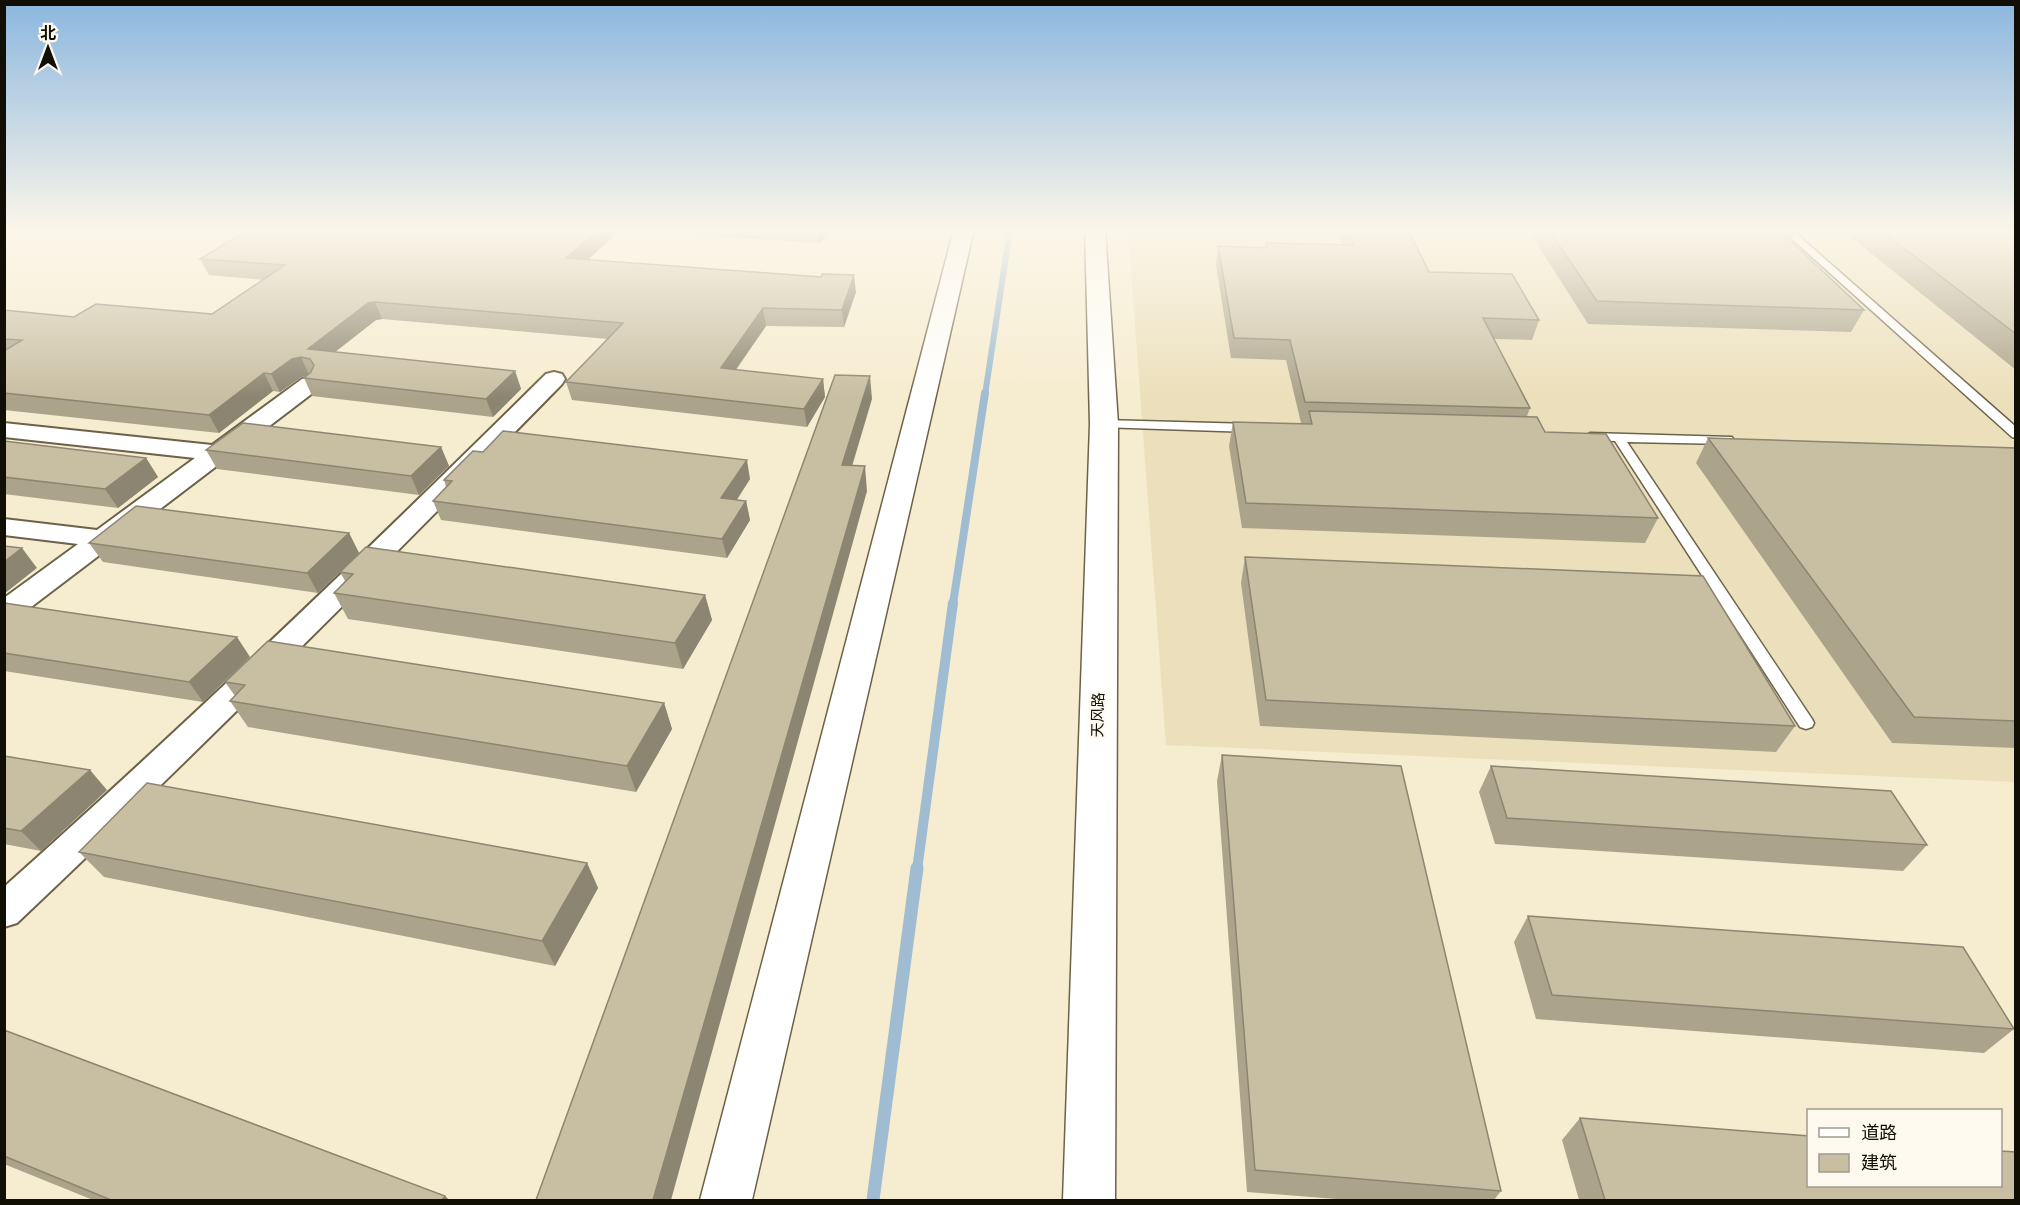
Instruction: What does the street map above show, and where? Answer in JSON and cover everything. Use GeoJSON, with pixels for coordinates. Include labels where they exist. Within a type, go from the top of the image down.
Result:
{"type":"FeatureCollection","features":[{"type":"Feature","properties":{"kind":"street"},"geometry":{"type":"LineString","coordinates":[[726,1200],[950,285]]}},
{"type":"Feature","properties":{"kind":"street","name":"天风路"},"geometry":{"type":"LineString","coordinates":[[1089,1200],[1104,424],[1098,285]]}},
{"type":"Feature","properties":{"kind":"street"},"geometry":{"type":"LineString","coordinates":[[4,911],[155,772],[411,523],[554,378]]}},
{"type":"Feature","properties":{"kind":"street"},"geometry":{"type":"LineString","coordinates":[[4,613],[310,384]]}},
{"type":"Feature","properties":{"kind":"street"},"geometry":{"type":"LineString","coordinates":[[4,430],[217,453]]}},
{"type":"Feature","properties":{"kind":"street"},"geometry":{"type":"LineString","coordinates":[[4,526],[102,539]]}},
{"type":"Feature","properties":{"kind":"lane"},"geometry":{"type":"LineString","coordinates":[[1849,285],[2016,434]]}},
{"type":"Feature","properties":{"kind":"lane"},"geometry":{"type":"LineString","coordinates":[[1104,424],[1260,428]]}},
{"type":"Feature","properties":{"kind":"lane"},"geometry":{"type":"LineString","coordinates":[[1583,436],[1747,441]]}},
{"type":"Feature","properties":{"kind":"lane"},"geometry":{"type":"LineString","coordinates":[[1618,438],[1806,723]]}},
{"type":"Feature","properties":{"kind":"shaded area"},"geometry":{"type":"Polygon","coordinates":[[[1132,285],[2015,285],[2015,782],[1166,745],[1132,285]]]}},
{"type":"Feature","properties":{"kind":"building"},"geometry":{"type":"Polygon","coordinates":[[[255,285],[850,285],[842,310],[763,308],[721,368],[823,379],[804,409],[566,382],[623,323],[375,302],[368,303],[308,349],[515,371],[486,399],[304,378],[311,372],[314,365],[310,359],[301,357],[292,359],[271,374],[264,373],[209,415],[4,393],[4,351],[22,340],[4,339],[4,310],[74,317],[96,304],[212,314],[255,285]]]}},
{"type":"Feature","properties":{"kind":"building"},"geometry":{"type":"Polygon","coordinates":[[[1225,285],[1519,285],[1539,320],[1483,318],[1530,408],[1305,402],[1290,340],[1234,338],[1225,285]]]}},
{"type":"Feature","properties":{"kind":"building"},"geometry":{"type":"Polygon","coordinates":[[[1586,285],[1838,285],[1864,310],[1597,301],[1586,285]]]}},
{"type":"Feature","properties":{"kind":"building"},"geometry":{"type":"Polygon","coordinates":[[[1952,285],[2016,285],[2016,334],[1952,285]]]}},
{"type":"Feature","properties":{"kind":"building"},"geometry":{"type":"Polygon","coordinates":[[[835,375],[870,376],[842,465],[865,466],[653,1200],[536,1200],[835,375]]]}},
{"type":"Feature","properties":{"kind":"building"},"geometry":{"type":"Polygon","coordinates":[[[1309,411],[1537,417],[1545,432],[1606,434],[1658,518],[1246,503],[1233,422],[1312,424],[1309,411]]]}},
{"type":"Feature","properties":{"kind":"building"},"geometry":{"type":"Polygon","coordinates":[[[243,423],[441,447],[411,476],[206,450],[243,423]]]}},
{"type":"Feature","properties":{"kind":"building"},"geometry":{"type":"Polygon","coordinates":[[[503,431],[747,460],[721,498],[746,501],[722,539],[433,501],[452,481],[444,480],[473,451],[483,452],[503,431]]]}},
{"type":"Feature","properties":{"kind":"building"},"geometry":{"type":"Polygon","coordinates":[[[1708,438],[2016,448],[2016,721],[1914,717],[1708,438]]]}},
{"type":"Feature","properties":{"kind":"building"},"geometry":{"type":"Polygon","coordinates":[[[4,441],[146,458],[105,489],[4,477],[4,441]]]}},
{"type":"Feature","properties":{"kind":"building"},"geometry":{"type":"Polygon","coordinates":[[[136,506],[349,533],[307,573],[89,543],[136,506]]]}},
{"type":"Feature","properties":{"kind":"building"},"geometry":{"type":"Polygon","coordinates":[[[4,546],[22,548],[4,562],[4,546]]]}},
{"type":"Feature","properties":{"kind":"building"},"geometry":{"type":"Polygon","coordinates":[[[366,547],[705,595],[675,643],[334,593],[353,574],[340,572],[366,547]]]}},
{"type":"Feature","properties":{"kind":"building"},"geometry":{"type":"Polygon","coordinates":[[[1245,557],[1703,576],[1795,726],[1266,700],[1245,557]]]}},
{"type":"Feature","properties":{"kind":"building"},"geometry":{"type":"Polygon","coordinates":[[[4,603],[237,637],[189,682],[4,653],[4,603]]]}},
{"type":"Feature","properties":{"kind":"building"},"geometry":{"type":"Polygon","coordinates":[[[268,641],[664,703],[627,766],[230,701],[245,685],[225,682],[268,641]]]}},
{"type":"Feature","properties":{"kind":"building"},"geometry":{"type":"Polygon","coordinates":[[[1222,755],[1401,766],[1501,1191],[1255,1170],[1222,755]]]}},
{"type":"Feature","properties":{"kind":"building"},"geometry":{"type":"Polygon","coordinates":[[[4,756],[90,770],[21,831],[4,828],[4,756]]]}},
{"type":"Feature","properties":{"kind":"building"},"geometry":{"type":"Polygon","coordinates":[[[1491,766],[1891,791],[1927,845],[1507,818],[1491,766]]]}},
{"type":"Feature","properties":{"kind":"building"},"geometry":{"type":"Polygon","coordinates":[[[147,783],[587,863],[542,941],[79,852],[147,783]]]}},
{"type":"Feature","properties":{"kind":"building"},"geometry":{"type":"Polygon","coordinates":[[[1528,916],[1963,947],[2014,1029],[1552,995],[1528,916]]]}},
{"type":"Feature","properties":{"kind":"building"},"geometry":{"type":"Polygon","coordinates":[[[4,1030],[445,1196],[442,1200],[111,1200],[4,1156],[4,1030]]]}},
{"type":"Feature","properties":{"kind":"building"},"geometry":{"type":"Polygon","coordinates":[[[1580,1118],[1807,1136],[1807,1187],[2002,1187],[2002,1151],[2016,1152],[2016,1200],[1605,1200],[1580,1118]]]}},
{"type":"Feature","properties":{"kind":"waterway"},"geometry":{"type":"LineString","coordinates":[[985,395],[1002,285]]}},
{"type":"Feature","properties":{"kind":"waterway"},"geometry":{"type":"LineString","coordinates":[[953,604],[985,393]]}},
{"type":"Feature","properties":{"kind":"waterway"},"geometry":{"type":"LineString","coordinates":[[917,870],[953,603]]}},
{"type":"Feature","properties":{"kind":"waterway"},"geometry":{"type":"LineString","coordinates":[[873,1200],[917,868]]}}]}
